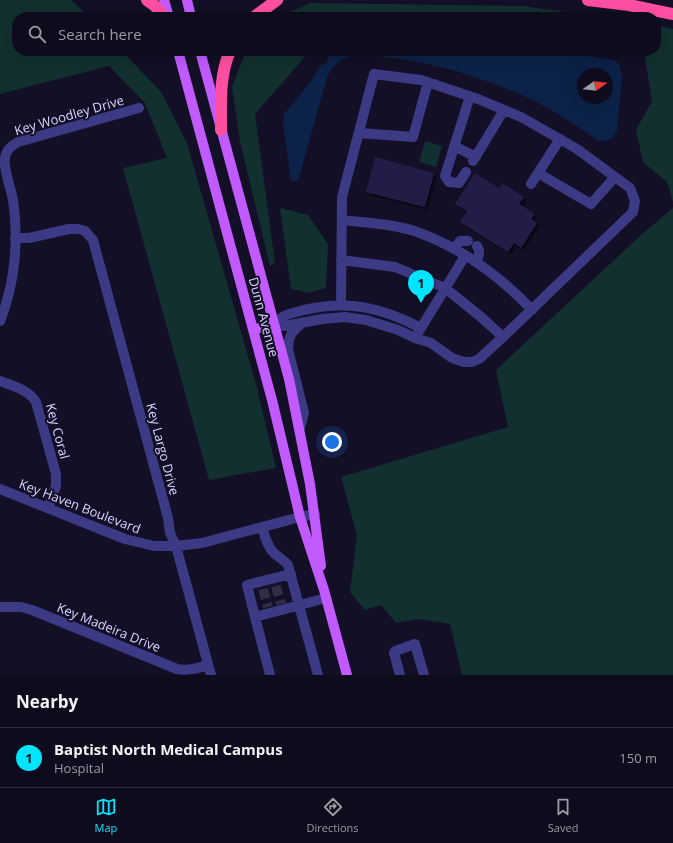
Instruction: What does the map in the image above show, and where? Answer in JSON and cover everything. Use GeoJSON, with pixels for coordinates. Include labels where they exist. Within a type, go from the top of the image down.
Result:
{"type":"FeatureCollection","features":[{"type":"Feature","properties":{"kind":"highway"},"geometry":{"type":"LineString","coordinates":[[148,0],[160,12]]}},
{"type":"Feature","properties":{"kind":"highway"},"geometry":{"type":"LineString","coordinates":[[261,12],[277,0]]}},
{"type":"Feature","properties":{"kind":"highway"},"geometry":{"type":"LineString","coordinates":[[588,0],[629,5],[673,14]]}},
{"type":"Feature","properties":{"kind":"highway"},"geometry":{"type":"LineString","coordinates":[[643,0],[673,8]]}},
{"type":"Feature","properties":{"kind":"highway"},"geometry":{"type":"LineString","coordinates":[[221,130],[221,87],[228,56]]}},
{"type":"Feature","properties":{"kind":"main road"},"geometry":{"type":"LineString","coordinates":[[164,0],[168,12]]}},
{"type":"Feature","properties":{"kind":"main road"},"geometry":{"type":"LineString","coordinates":[[187,0],[190,12]]}},
{"type":"Feature","properties":{"kind":"main road","name":"Dunn Avenue"},"geometry":{"type":"LineString","coordinates":[[179,56],[272,400],[300,517],[325,594],[347,675]]}},
{"type":"Feature","properties":{"kind":"main road","name":"Dunn Avenue"},"geometry":{"type":"LineString","coordinates":[[201,56],[289,379],[300,428],[315,514],[325,594]]}},
{"type":"Feature","properties":{"kind":"main road"},"geometry":{"type":"LineString","coordinates":[[253,330],[274,324]]}},
{"type":"Feature","properties":{"kind":"street"},"geometry":{"type":"LineString","coordinates":[[274,324],[284,326],[345,317],[366,320],[392,328],[430,343],[452,358],[464,362],[472,362],[479,359],[503,338],[633,212],[635,201],[630,188],[614,178],[577,149],[521,117],[470,96],[428,82],[374,74],[342,197],[341,305]]}},
{"type":"Feature","properties":{"kind":"street"},"geometry":{"type":"LineString","coordinates":[[359,133],[413,137],[428,82]]}},
{"type":"Feature","properties":{"kind":"street"},"geometry":{"type":"LineString","coordinates":[[466,172],[459,183],[449,182],[445,176],[470,96]]}},
{"type":"Feature","properties":{"kind":"street","name":"Key Woodley Drive"},"geometry":{"type":"LineString","coordinates":[[15,238],[13,201],[4,164],[5,157],[12,145],[18,142],[139,108]]}},
{"type":"Feature","properties":{"kind":"street"},"geometry":{"type":"LineString","coordinates":[[454,146],[474,159],[504,110]]}},
{"type":"Feature","properties":{"kind":"street"},"geometry":{"type":"LineString","coordinates":[[531,184],[560,139]]}},
{"type":"Feature","properties":{"kind":"street"},"geometry":{"type":"LineString","coordinates":[[538,173],[592,204],[614,178]]}},
{"type":"Feature","properties":{"kind":"street"},"geometry":{"type":"LineString","coordinates":[[342,220],[384,224],[418,233],[454,249],[476,262],[504,284],[532,310]]}},
{"type":"Feature","properties":{"kind":"street","name":"Key Largo Drive"},"geometry":{"type":"LineString","coordinates":[[15,238],[29,238],[69,229],[78,229],[85,231],[93,240],[168,518],[170,533],[176,546],[210,675]]}},
{"type":"Feature","properties":{"kind":"street"},"geometry":{"type":"LineString","coordinates":[[0,321],[7,302],[13,275],[15,238]]}},
{"type":"Feature","properties":{"kind":"street"},"geometry":{"type":"LineString","coordinates":[[454,249],[460,241],[473,243],[479,249],[480,254],[476,262]]}},
{"type":"Feature","properties":{"kind":"street"},"geometry":{"type":"LineString","coordinates":[[415,338],[465,256]]}},
{"type":"Feature","properties":{"kind":"street"},"geometry":{"type":"LineString","coordinates":[[342,260],[395,267],[445,288],[481,317],[503,338]]}},
{"type":"Feature","properties":{"kind":"street"},"geometry":{"type":"LineString","coordinates":[[274,324],[282,316],[313,308],[341,305],[382,311],[403,318],[421,328]]}},
{"type":"Feature","properties":{"kind":"street"},"geometry":{"type":"LineString","coordinates":[[300,428],[304,413],[288,349],[288,342],[293,330],[304,322]]}},
{"type":"Feature","properties":{"kind":"street","name":"Key Coral"},"geometry":{"type":"LineString","coordinates":[[0,381],[27,392],[33,396],[36,402],[56,474],[56,486],[48,508]]}},
{"type":"Feature","properties":{"kind":"street","name":"Key Haven Boulevard"},"geometry":{"type":"LineString","coordinates":[[0,489],[137,543],[154,546],[176,546],[202,543],[315,514]]}},
{"type":"Feature","properties":{"kind":"street"},"geometry":{"type":"LineString","coordinates":[[262,527],[267,543],[274,553],[288,565],[316,674]]}},
{"type":"Feature","properties":{"kind":"street"},"geometry":{"type":"LineString","coordinates":[[270,675],[247,586],[275,582],[291,574]]}},
{"type":"Feature","properties":{"kind":"street"},"geometry":{"type":"LineString","coordinates":[[255,616],[281,607],[299,605],[325,594]]}},
{"type":"Feature","properties":{"kind":"street","name":"Key Madeira Drive"},"geometry":{"type":"LineString","coordinates":[[0,607],[8,606],[32,610],[177,669],[184,670],[208,664]]}},
{"type":"Feature","properties":{"kind":"street"},"geometry":{"type":"LineString","coordinates":[[400,675],[394,653],[395,651],[415,644],[424,675]]}},
{"type":"Feature","properties":{"kind":"green space"},"geometry":{"type":"Polygon","coordinates":[[[0,0],[71,0],[84,12],[12,12],[12,56],[127,56],[161,92],[187,143],[256,384],[276,468],[209,480],[123,168],[167,158],[145,103],[109,66],[0,94],[0,0]]]}},
{"type":"Feature","properties":{"kind":"green space"},"geometry":{"type":"Polygon","coordinates":[[[311,3],[523,6],[566,12],[290,12],[311,3]]]}},
{"type":"Feature","properties":{"kind":"green space"},"geometry":{"type":"Polygon","coordinates":[[[661,26],[673,29],[673,202],[667,182],[643,162],[636,130],[652,101],[645,56],[661,56],[661,26]]]}},
{"type":"Feature","properties":{"kind":"green space"},"geometry":{"type":"Polygon","coordinates":[[[244,56],[306,56],[255,114],[275,263],[270,266],[240,142],[232,87],[244,56]]]}},
{"type":"Feature","properties":{"kind":"green space"},"geometry":{"type":"Polygon","coordinates":[[[425,141],[442,146],[436,167],[419,162],[425,141]]]}},
{"type":"Feature","properties":{"kind":"green space"},"geometry":{"type":"Polygon","coordinates":[[[280,208],[308,215],[328,244],[326,288],[308,293],[291,289],[280,208]]]}},
{"type":"Feature","properties":{"kind":"green space"},"geometry":{"type":"Polygon","coordinates":[[[673,208],[673,675],[462,675],[450,624],[419,619],[396,623],[381,605],[365,610],[350,592],[357,535],[341,477],[508,427],[496,370],[641,235],[673,208]]]}},
{"type":"Feature","properties":{"kind":"water"},"geometry":{"type":"Polygon","coordinates":[[[330,56],[352,56],[337,63],[327,77],[297,181],[291,181],[283,123],[284,114],[312,80],[319,67],[326,62],[330,56]]]}},
{"type":"Feature","properties":{"kind":"water"},"geometry":{"type":"Polygon","coordinates":[[[373,56],[587,56],[614,60],[619,64],[622,77],[617,131],[610,139],[599,141],[548,108],[529,98],[463,73],[417,62],[373,56]]]}},
{"type":"Feature","properties":{"kind":"building"},"geometry":{"type":"Polygon","coordinates":[[[375,157],[434,173],[425,207],[366,192],[375,157]]]}},
{"type":"Feature","properties":{"kind":"building"},"geometry":{"type":"Polygon","coordinates":[[[475,173],[499,188],[502,183],[524,197],[519,204],[535,214],[531,219],[537,223],[521,248],[514,243],[508,252],[460,222],[467,211],[455,204],[475,173]]]}},
{"type":"Feature","properties":{"kind":"tunnel"},"geometry":{"type":"LineString","coordinates":[[276,586],[281,604]]}},
{"type":"Feature","properties":{"kind":"tunnel"},"geometry":{"type":"LineString","coordinates":[[263,589],[268,607]]}},
{"type":"Feature","properties":{"kind":"place","name":"Baptist North Medical Campus"},"geometry":{"type":"Point","coordinates":[421,303]}}]}
